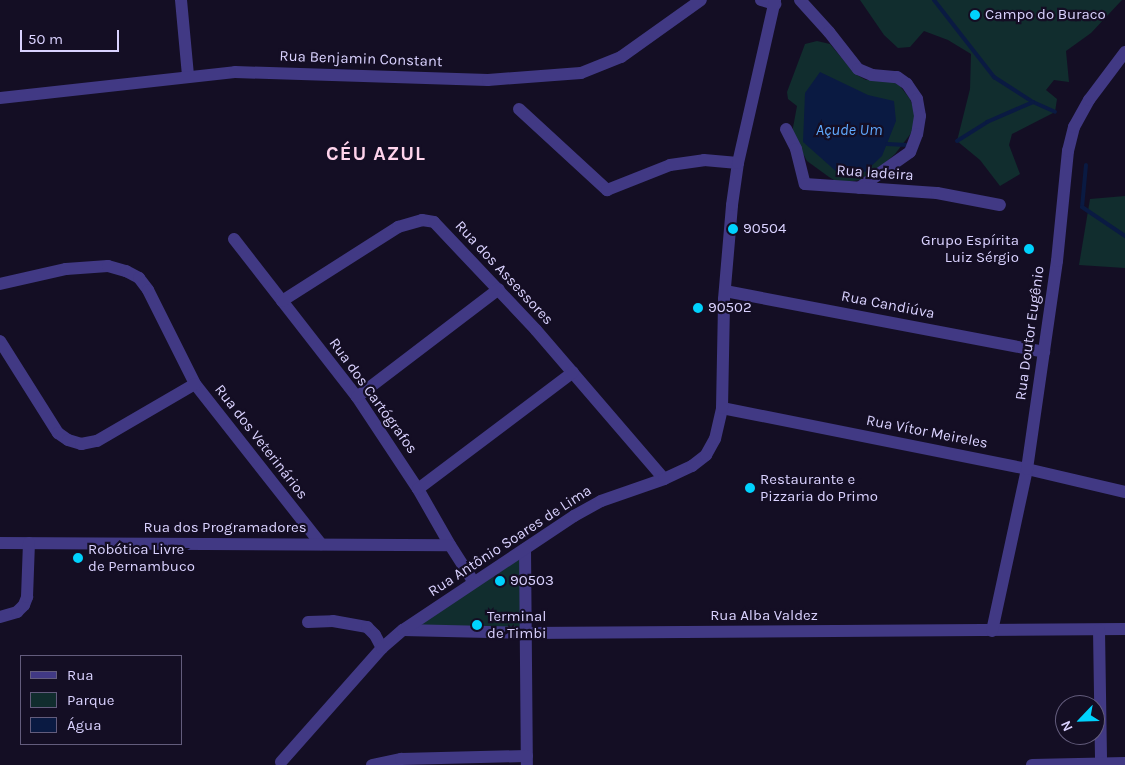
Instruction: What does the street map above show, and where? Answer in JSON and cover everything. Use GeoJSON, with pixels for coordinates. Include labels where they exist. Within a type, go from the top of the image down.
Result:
{"type":"FeatureCollection","features":[{"type":"Feature","properties":{"kind":"street"},"geometry":{"type":"LineString","coordinates":[[181,0],[188,76]]}},
{"type":"Feature","properties":{"kind":"street","name":"Rua Benjamin Constant"},"geometry":{"type":"LineString","coordinates":[[0,98],[235,72],[488,80],[581,73],[621,57],[701,0]]}},
{"type":"Feature","properties":{"kind":"street"},"geometry":{"type":"LineString","coordinates":[[761,0],[775,2]]}},
{"type":"Feature","properties":{"kind":"street"},"geometry":{"type":"LineString","coordinates":[[800,0],[814,14],[858,69],[865,73],[897,77],[907,84],[917,99],[920,116],[917,134],[910,152],[859,188]]}},
{"type":"Feature","properties":{"kind":"street","name":"Rua Antônio Soares de Lima"},"geometry":{"type":"LineString","coordinates":[[281,764],[382,648],[402,630],[473,581],[601,501],[664,479],[692,466],[706,455],[715,439],[722,408],[725,291],[732,205],[738,163],[775,2]]}},
{"type":"Feature","properties":{"kind":"street","name":"Rua Doutor Eugênio"},"geometry":{"type":"LineString","coordinates":[[992,631],[1027,468],[1057,261],[1068,151],[1074,127],[1089,100],[1125,52]]}},
{"type":"Feature","properties":{"kind":"street"},"geometry":{"type":"LineString","coordinates":[[519,110],[606,190],[670,165],[704,160],[738,163]]}},
{"type":"Feature","properties":{"kind":"street","name":"Rua ladeira"},"geometry":{"type":"LineString","coordinates":[[786,129],[796,149],[805,184],[937,193],[1000,205]]}},
{"type":"Feature","properties":{"kind":"street","name":"Rua dos Assessores"},"geometry":{"type":"LineString","coordinates":[[282,301],[398,227],[422,220],[434,222],[499,289],[664,479]]}},
{"type":"Feature","properties":{"kind":"street","name":"Rua dos Cartógrafos"},"geometry":{"type":"LineString","coordinates":[[234,239],[357,397],[418,488],[473,581]]}},
{"type":"Feature","properties":{"kind":"street","name":"Rua dos Veterinários"},"geometry":{"type":"LineString","coordinates":[[0,284],[66,269],[108,266],[126,271],[138,278],[148,290],[195,384],[321,544]]}},
{"type":"Feature","properties":{"kind":"street"},"geometry":{"type":"LineString","coordinates":[[357,397],[499,289]]}},
{"type":"Feature","properties":{"kind":"street","name":"Rua Candiúva"},"geometry":{"type":"LineString","coordinates":[[725,291],[1044,352]]}},
{"type":"Feature","properties":{"kind":"street","name":"Rua dos Veterinários"},"geometry":{"type":"LineString","coordinates":[[0,341],[58,433],[68,440],[81,444],[97,441],[195,384]]}},
{"type":"Feature","properties":{"kind":"street"},"geometry":{"type":"LineString","coordinates":[[418,488],[573,372]]}},
{"type":"Feature","properties":{"kind":"street","name":"Rua Vítor Meireles"},"geometry":{"type":"LineString","coordinates":[[722,408],[1027,468],[1125,492]]}},
{"type":"Feature","properties":{"kind":"street","name":"Rua dos Programadores"},"geometry":{"type":"LineString","coordinates":[[0,543],[450,545]]}},
{"type":"Feature","properties":{"kind":"street"},"geometry":{"type":"LineString","coordinates":[[0,617],[17,612],[24,605],[27,597],[29,543]]}},
{"type":"Feature","properties":{"kind":"street"},"geometry":{"type":"LineString","coordinates":[[372,765],[401,759],[527,760],[525,549]]}},
{"type":"Feature","properties":{"kind":"street"},"geometry":{"type":"LineString","coordinates":[[308,622],[333,621],[367,628],[375,635],[382,648]]}},
{"type":"Feature","properties":{"kind":"street","name":"Rua Alba Valdez"},"geometry":{"type":"LineString","coordinates":[[402,630],[526,632],[1125,629]]}},
{"type":"Feature","properties":{"kind":"street"},"geometry":{"type":"LineString","coordinates":[[1098,630],[1101,763]]}},
{"type":"Feature","properties":{"kind":"street"},"geometry":{"type":"LineString","coordinates":[[1032,765],[1125,763]]}},
{"type":"Feature","properties":{"kind":"green space"},"geometry":{"type":"Polygon","coordinates":[[[860,0],[1122,0],[1091,33],[1066,51],[1069,82],[1054,80],[1046,90],[1057,99],[1055,112],[1012,134],[1009,145],[1020,174],[1000,186],[980,160],[957,141],[970,89],[971,54],[948,40],[924,31],[910,47],[898,48],[884,35],[860,0]]]}},
{"type":"Feature","properties":{"kind":"green space"},"geometry":{"type":"Polygon","coordinates":[[[817,41],[830,44],[855,74],[866,80],[890,80],[900,86],[910,99],[916,115],[912,132],[895,154],[876,171],[860,180],[839,183],[829,177],[807,161],[792,133],[797,106],[788,99],[787,92],[805,44],[817,41]]]}},
{"type":"Feature","properties":{"kind":"green space"},"geometry":{"type":"Polygon","coordinates":[[[1125,196],[1125,268],[1079,265],[1090,199],[1125,196]]]}},
{"type":"Feature","properties":{"kind":"green space"},"geometry":{"type":"Polygon","coordinates":[[[525,549],[526,633],[403,630],[525,549]]]}},
{"type":"Feature","properties":{"kind":"water","name":"Açude Um"},"geometry":{"type":"Polygon","coordinates":[[[820,72],[868,95],[894,101],[896,121],[882,156],[865,172],[838,173],[803,142],[805,93],[820,72]]]}},
{"type":"Feature","properties":{"kind":"waterway"},"geometry":{"type":"LineString","coordinates":[[934,0],[994,77],[1033,102],[1055,112]]}},
{"type":"Feature","properties":{"kind":"waterway"},"geometry":{"type":"LineString","coordinates":[[957,141],[987,122],[1033,102]]}},
{"type":"Feature","properties":{"kind":"waterway"},"geometry":{"type":"LineString","coordinates":[[887,144],[907,145]]}},
{"type":"Feature","properties":{"kind":"waterway"},"geometry":{"type":"LineString","coordinates":[[1086,165],[1082,207],[1125,236]]}},
{"type":"Feature","properties":{"kind":"place","name":"Campo do Buraco"},"geometry":{"type":"Point","coordinates":[975,15]}},
{"type":"Feature","properties":{"kind":"place","name":"90504"},"geometry":{"type":"Point","coordinates":[733,229]}},
{"type":"Feature","properties":{"kind":"place","name":"Grupo Espírita Luiz Sérgio"},"geometry":{"type":"Point","coordinates":[1029,249]}},
{"type":"Feature","properties":{"kind":"place","name":"90502"},"geometry":{"type":"Point","coordinates":[698,308]}},
{"type":"Feature","properties":{"kind":"place","name":"Restaurante e Pizzaria do Primo"},"geometry":{"type":"Point","coordinates":[750,488]}},
{"type":"Feature","properties":{"kind":"place","name":"Robótica Livre de Pernambuco"},"geometry":{"type":"Point","coordinates":[78,558]}},
{"type":"Feature","properties":{"kind":"place","name":"90503"},"geometry":{"type":"Point","coordinates":[500,581]}},
{"type":"Feature","properties":{"kind":"place","name":"Terminal de Timbi"},"geometry":{"type":"Point","coordinates":[477,625]}},
{"type":"Feature","properties":{"kind":"district","name":"CÉU AZUL"},"geometry":{"type":"Point","coordinates":[376,153]}}]}
